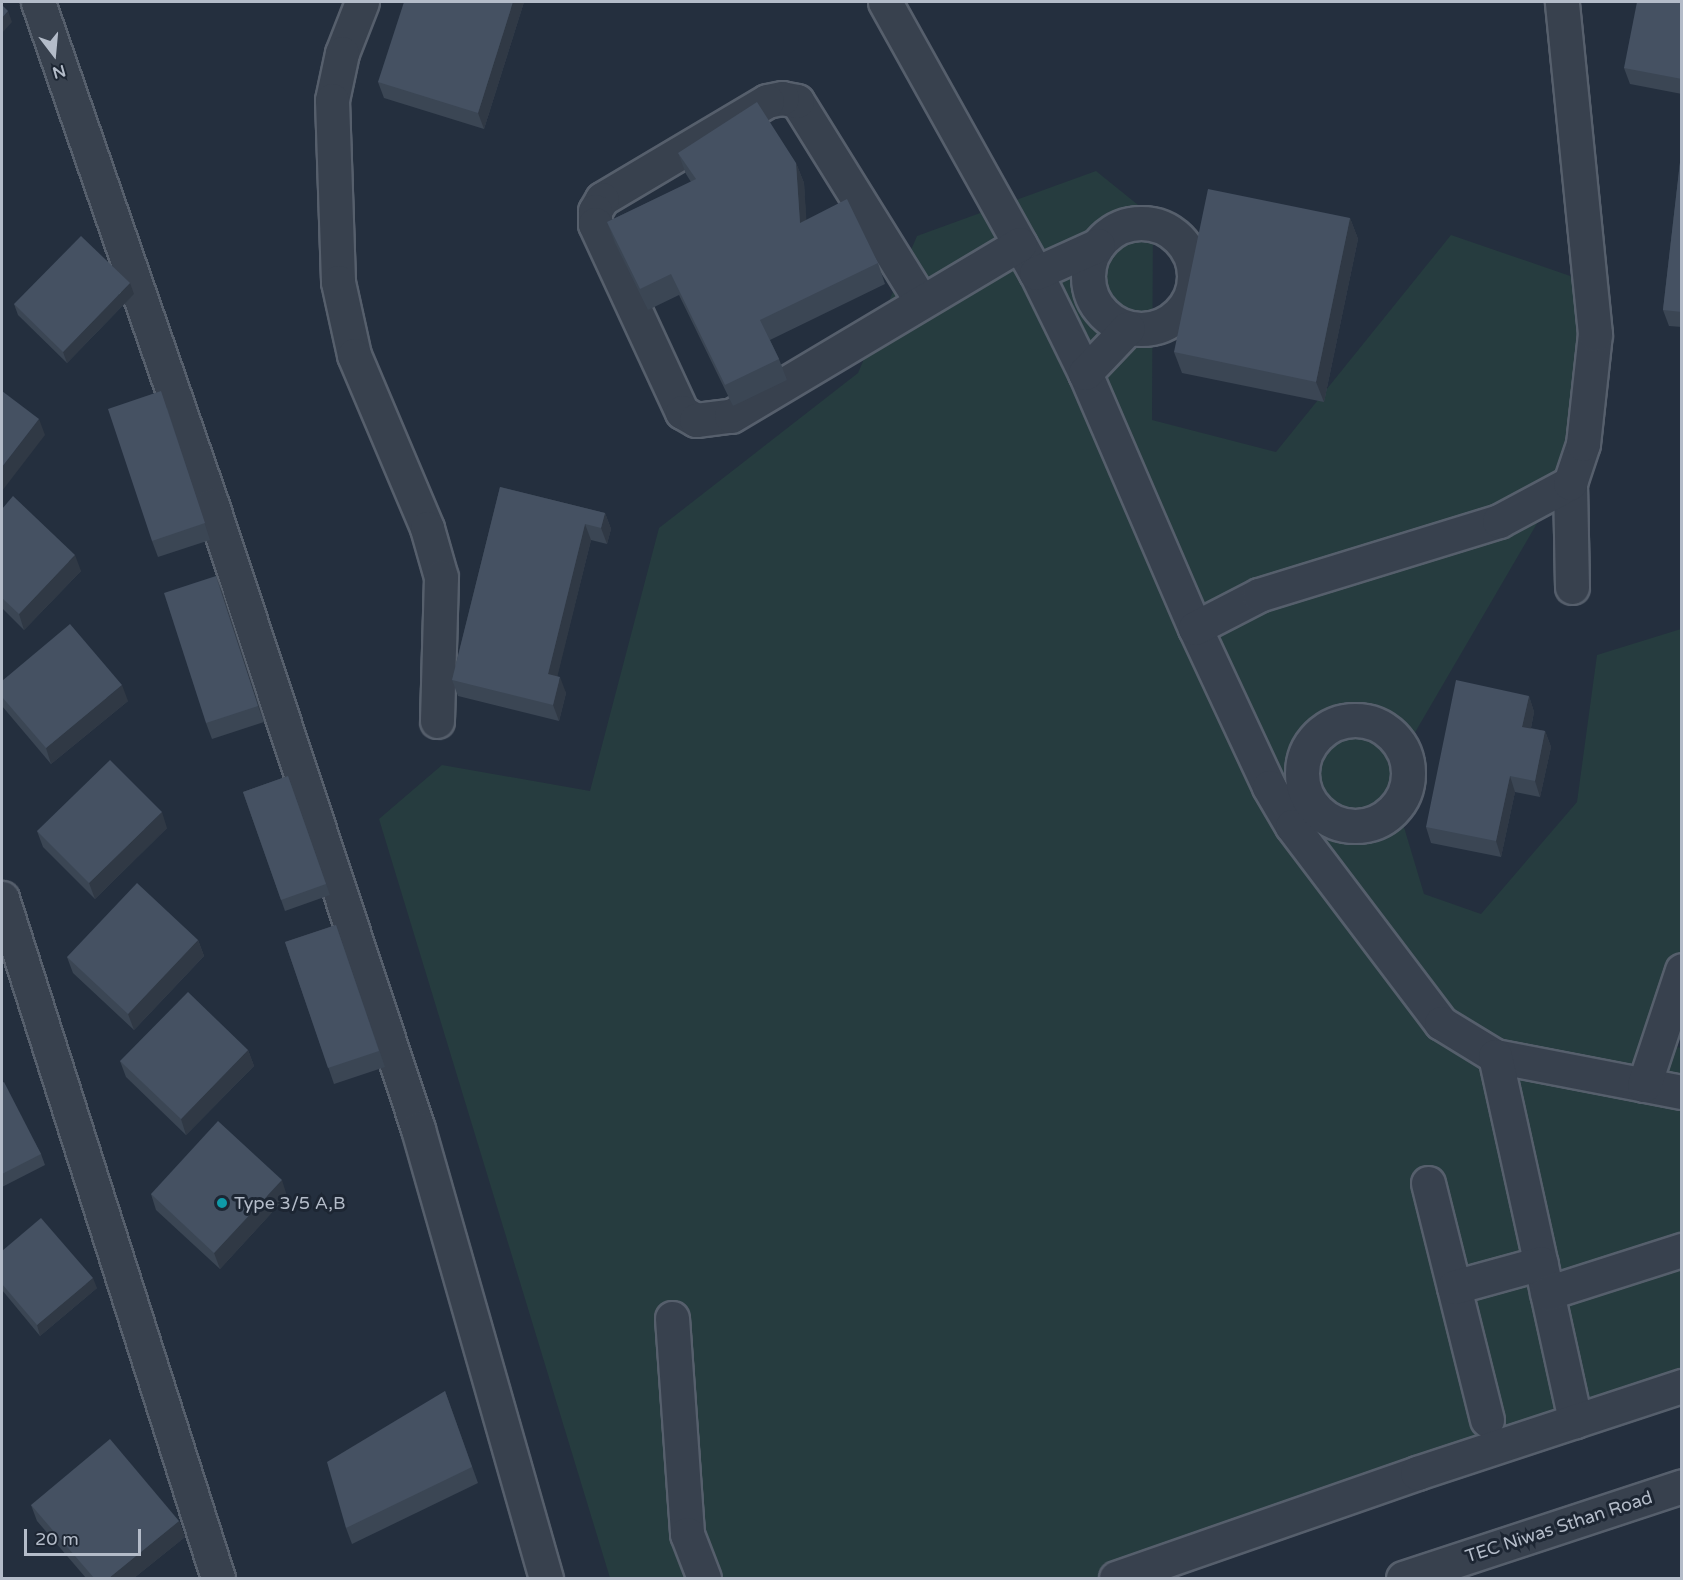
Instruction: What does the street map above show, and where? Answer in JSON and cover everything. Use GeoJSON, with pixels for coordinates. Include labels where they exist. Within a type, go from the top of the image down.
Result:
{"type":"FeatureCollection","features":[{"type":"Feature","properties":{"kind":"street"},"geometry":{"type":"LineString","coordinates":[[38,2],[208,494],[418,1129],[546,1578]]}},
{"type":"Feature","properties":{"kind":"street"},"geometry":{"type":"LineString","coordinates":[[362,2],[342,53],[332,100],[338,282],[354,355],[427,528],[441,577],[437,721]]}},
{"type":"Feature","properties":{"kind":"street"},"geometry":{"type":"LineString","coordinates":[[885,2],[1036,273],[1085,373],[1195,628],[1269,787],[1303,816],[1441,1023],[1495,1056],[1682,1092]]}},
{"type":"Feature","properties":{"kind":"street"},"geometry":{"type":"LineString","coordinates":[[1562,2],[1595,334],[1583,444],[1570,483],[1572,587]]}},
{"type":"Feature","properties":{"kind":"street"},"geometry":{"type":"LineString","coordinates":[[921,302],[797,101],[782,98],[767,101],[602,199],[595,211],[595,224],[682,412],[696,420],[730,416],[1020,244]]}},
{"type":"Feature","properties":{"kind":"street"},"geometry":{"type":"LineString","coordinates":[[1147,223],[1165,228],[1180,239],[1190,254],[1195,272],[1187,305],[1161,326],[1128,328],[1113,322],[1092,297],[1090,262],[1098,245],[1111,232],[1128,225],[1147,223]]}},
{"type":"Feature","properties":{"kind":"street"},"geometry":{"type":"LineString","coordinates":[[1036,273],[1098,245]]}},
{"type":"Feature","properties":{"kind":"street"},"geometry":{"type":"LineString","coordinates":[[1085,373],[1128,328]]}},
{"type":"Feature","properties":{"kind":"street"},"geometry":{"type":"LineString","coordinates":[[1195,628],[1259,595],[1499,521],[1570,483]]}},
{"type":"Feature","properties":{"kind":"street"},"geometry":{"type":"LineString","coordinates":[[2,898],[218,1578]]}},
{"type":"Feature","properties":{"kind":"street"},"geometry":{"type":"LineString","coordinates":[[1644,1085],[1682,970]]}},
{"type":"Feature","properties":{"kind":"street"},"geometry":{"type":"LineString","coordinates":[[1495,1056],[1575,1421]]}},
{"type":"Feature","properties":{"kind":"street"},"geometry":{"type":"LineString","coordinates":[[1428,1183],[1486,1420]]}},
{"type":"Feature","properties":{"kind":"street"},"geometry":{"type":"LineString","coordinates":[[1454,1287],[1544,1278],[1682,1250]]}},
{"type":"Feature","properties":{"kind":"street"},"geometry":{"type":"LineString","coordinates":[[672,1318],[687,1534],[704,1578]]}},
{"type":"Feature","properties":{"kind":"street"},"geometry":{"type":"LineString","coordinates":[[1116,1578],[1682,1386]]}},
{"type":"Feature","properties":{"kind":"street","name":"TEC Niwas Sthan Road"},"geometry":{"type":"LineString","coordinates":[[1403,1578],[1682,1486]]}},
{"type":"Feature","properties":{"kind":"green space"},"geometry":{"type":"Polygon","coordinates":[[[1096,171],[1153,217],[1152,420],[1276,452],[1451,235],[1576,278],[1595,424],[1389,777],[1424,894],[1481,914],[1577,802],[1597,655],[1681,629],[1681,997],[1651,1041],[1681,1048],[1681,1379],[1097,1578],[610,1578],[379,819],[442,765],[590,791],[659,528],[858,373],[917,236],[1096,171]]]}},
{"type":"Feature","properties":{"kind":"building"},"geometry":{"type":"Polygon","coordinates":[[[404,2],[513,2],[478,113],[378,82],[404,2]]]}},
{"type":"Feature","properties":{"kind":"building"},"geometry":{"type":"Polygon","coordinates":[[[1637,2],[1682,2],[1682,79],[1624,68],[1637,2]]]}},
{"type":"Feature","properties":{"kind":"building"},"geometry":{"type":"Polygon","coordinates":[[[2,5],[8,11],[2,18],[2,5]]]}},
{"type":"Feature","properties":{"kind":"building"},"geometry":{"type":"Polygon","coordinates":[[[757,102],[796,163],[800,223],[847,199],[878,263],[760,320],[779,359],[725,385],[671,274],[640,289],[607,222],[696,179],[678,153],[757,102]]]}},
{"type":"Feature","properties":{"kind":"building"},"geometry":{"type":"Polygon","coordinates":[[[1682,145],[1682,312],[1663,310],[1682,145]]]}},
{"type":"Feature","properties":{"kind":"building"},"geometry":{"type":"Polygon","coordinates":[[[1208,189],[1350,218],[1316,382],[1174,352],[1208,189]]]}},
{"type":"Feature","properties":{"kind":"building"},"geometry":{"type":"Polygon","coordinates":[[[81,236],[130,283],[63,352],[14,304],[81,236]]]}},
{"type":"Feature","properties":{"kind":"building"},"geometry":{"type":"Polygon","coordinates":[[[2,391],[39,419],[2,467],[2,391]]]}},
{"type":"Feature","properties":{"kind":"building"},"geometry":{"type":"Polygon","coordinates":[[[161,391],[205,523],[152,541],[108,409],[161,391]]]}},
{"type":"Feature","properties":{"kind":"building"},"geometry":{"type":"Polygon","coordinates":[[[500,487],[605,513],[601,528],[585,524],[548,674],[560,677],[553,705],[452,680],[500,487]]]}},
{"type":"Feature","properties":{"kind":"building"},"geometry":{"type":"Polygon","coordinates":[[[13,496],[75,555],[19,614],[2,598],[2,509],[13,496]]]}},
{"type":"Feature","properties":{"kind":"building"},"geometry":{"type":"Polygon","coordinates":[[[216,576],[258,706],[206,723],[164,593],[216,576]]]}},
{"type":"Feature","properties":{"kind":"building"},"geometry":{"type":"Polygon","coordinates":[[[70,624],[122,685],[46,748],[2,697],[2,681],[70,624]]]}},
{"type":"Feature","properties":{"kind":"building"},"geometry":{"type":"Polygon","coordinates":[[[1456,680],[1529,696],[1522,727],[1545,731],[1535,781],[1510,776],[1496,841],[1426,827],[1456,680]]]}},
{"type":"Feature","properties":{"kind":"building"},"geometry":{"type":"Polygon","coordinates":[[[110,760],[162,812],[89,883],[37,831],[110,760]]]}},
{"type":"Feature","properties":{"kind":"building"},"geometry":{"type":"Polygon","coordinates":[[[288,776],[326,884],[281,900],[243,792],[288,776]]]}},
{"type":"Feature","properties":{"kind":"building"},"geometry":{"type":"Polygon","coordinates":[[[137,883],[198,940],[128,1014],[67,957],[137,883]]]}},
{"type":"Feature","properties":{"kind":"building"},"geometry":{"type":"Polygon","coordinates":[[[336,925],[379,1051],[328,1068],[285,942],[336,925]]]}},
{"type":"Feature","properties":{"kind":"building"},"geometry":{"type":"Polygon","coordinates":[[[188,992],[248,1050],[181,1119],[120,1061],[188,992]]]}},
{"type":"Feature","properties":{"kind":"building"},"geometry":{"type":"Polygon","coordinates":[[[4,1082],[41,1154],[2,1174],[2,1083],[4,1082]]]}},
{"type":"Feature","properties":{"kind":"building","name":"Type 3/5 A,B"},"geometry":{"type":"Polygon","coordinates":[[[218,1121],[282,1180],[214,1253],[151,1194],[218,1121]]]}},
{"type":"Feature","properties":{"kind":"building"},"geometry":{"type":"Polygon","coordinates":[[[41,1218],[93,1278],[37,1325],[2,1284],[2,1251],[41,1218]]]}},
{"type":"Feature","properties":{"kind":"building"},"geometry":{"type":"Polygon","coordinates":[[[445,1391],[472,1467],[346,1528],[327,1462],[445,1391]]]}},
{"type":"Feature","properties":{"kind":"building"},"geometry":{"type":"Polygon","coordinates":[[[110,1439],[179,1521],[109,1578],[94,1578],[31,1505],[110,1439]]]}},
{"type":"Feature","properties":{"kind":"place","name":"Type 3/5 A,B"},"geometry":{"type":"Point","coordinates":[222,1203]}}]}
